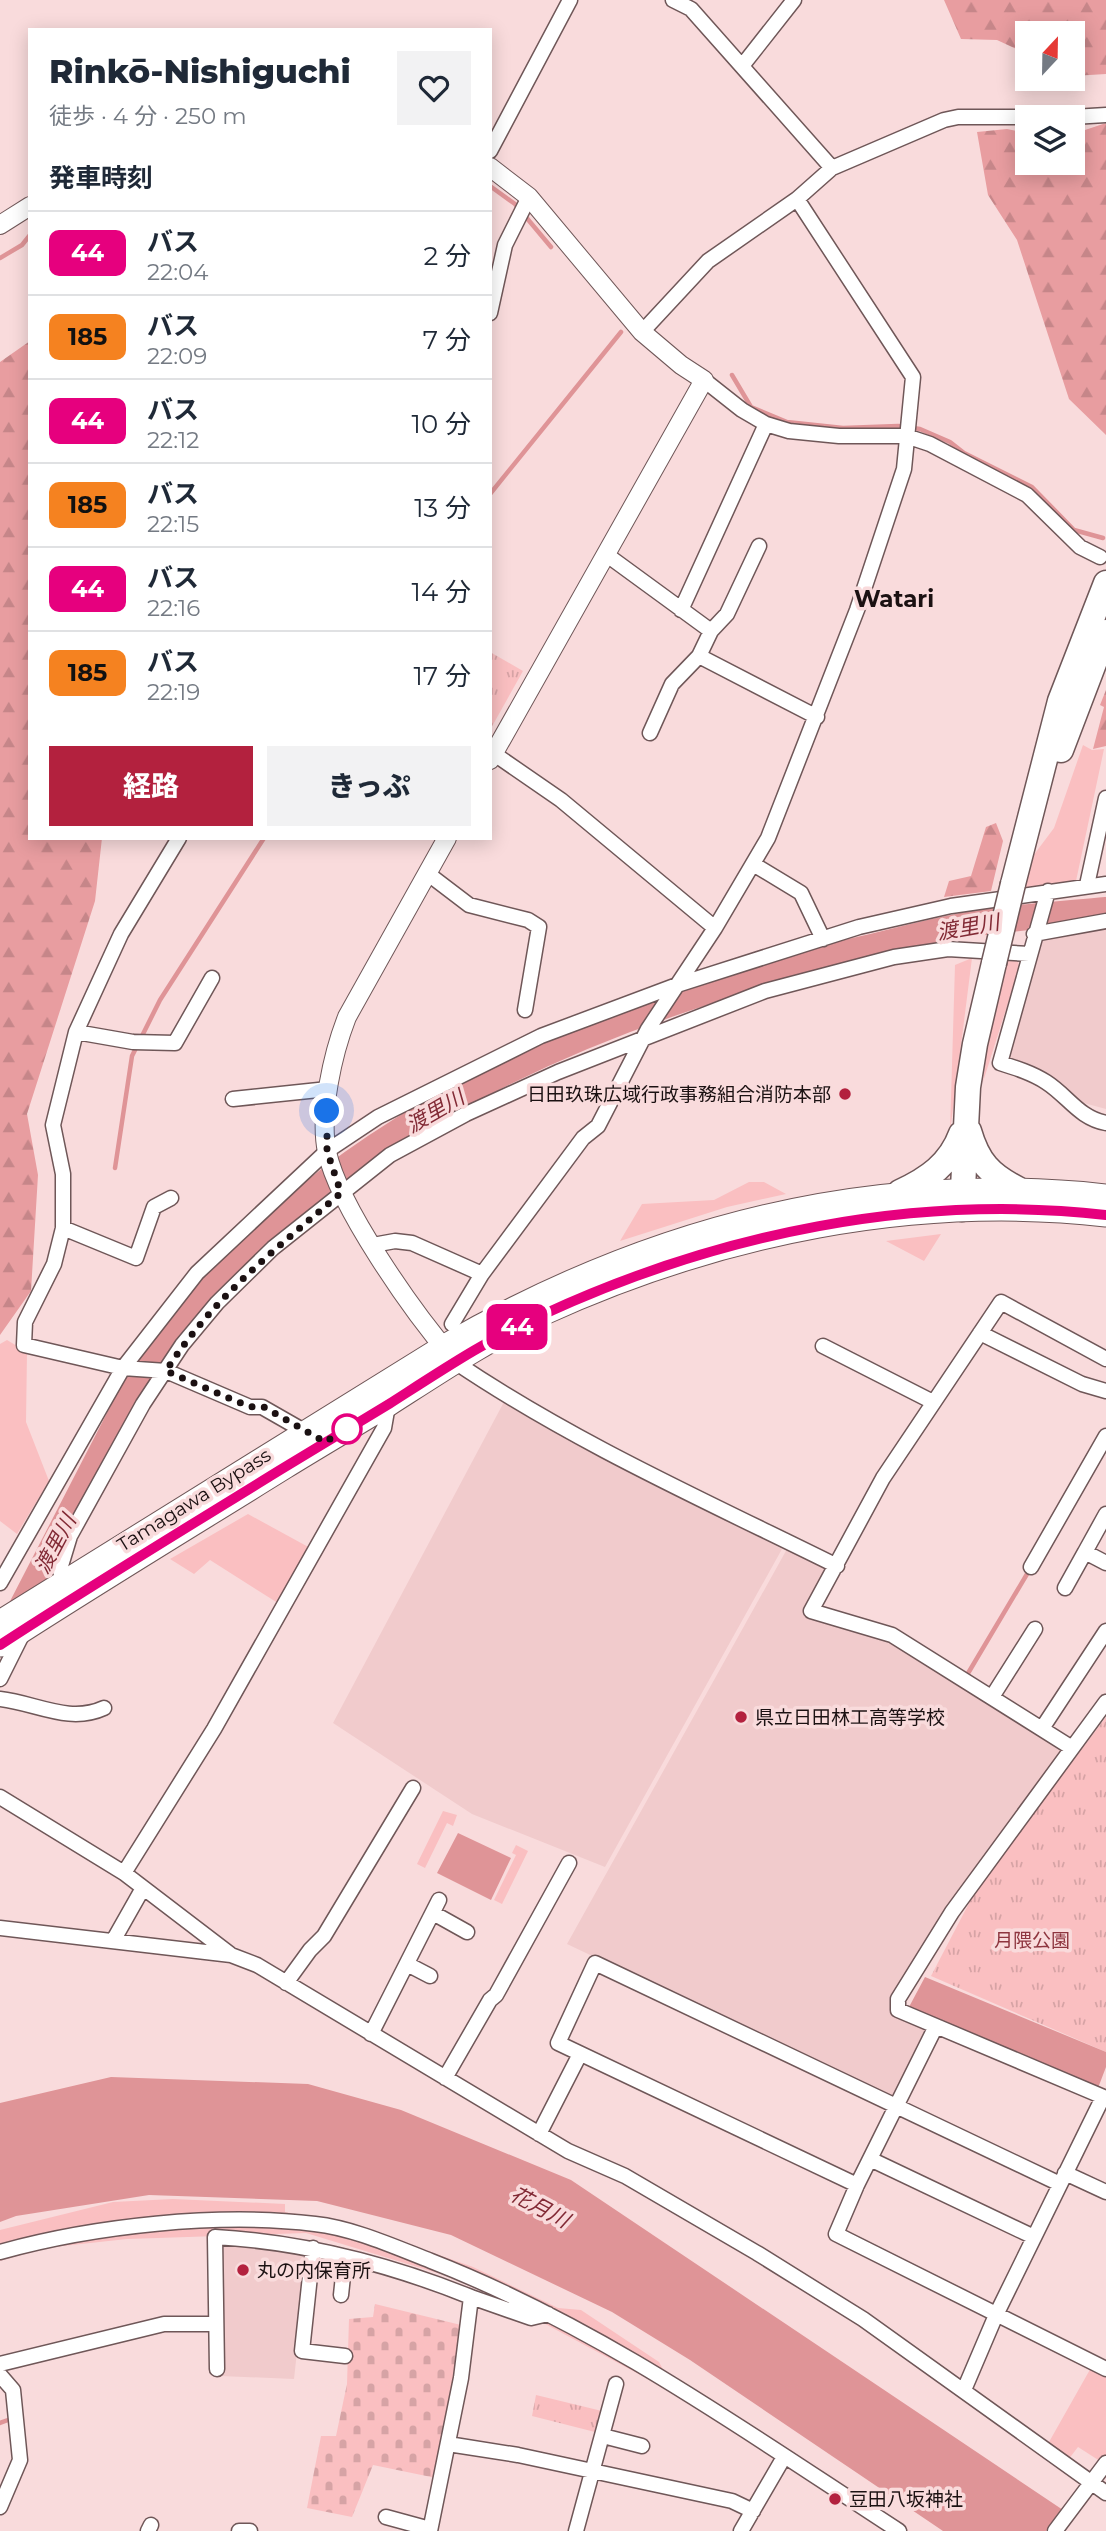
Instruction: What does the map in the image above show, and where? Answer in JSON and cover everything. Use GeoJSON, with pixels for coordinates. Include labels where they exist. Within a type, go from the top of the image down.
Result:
{"type":"FeatureCollection","features":[{"type":"Feature","properties":{"kind":"highway"},"geometry":{"type":"LineString","coordinates":[[963,1200],[966,1121],[975,1044],[1060,701],[1106,583]]}},
{"type":"Feature","properties":{"kind":"highway"},"geometry":{"type":"LineString","coordinates":[[1021,851],[1106,632]]}},
{"type":"Feature","properties":{"kind":"highway"},"geometry":{"type":"LineString","coordinates":[[966,1121],[975,1152],[983,1166],[996,1178],[1018,1189]]}},
{"type":"Feature","properties":{"kind":"highway"},"geometry":{"type":"LineString","coordinates":[[900,1192],[924,1181],[951,1158],[966,1121]]}},
{"type":"Feature","properties":{"kind":"highway","name":"Tamagawa Bypass"},"geometry":{"type":"LineString","coordinates":[[315,1437],[388,1405],[449,1354],[603,1288],[706,1252],[753,1239],[1018,1189],[1106,1196]]}},
{"type":"Feature","properties":{"kind":"highway","name":"Tamagawa Bypass"},"geometry":{"type":"LineString","coordinates":[[0,1645],[25,1628],[66,1592],[449,1354],[527,1301],[656,1247],[769,1214],[900,1192],[1013,1208],[1106,1215]]}},
{"type":"Feature","properties":{"kind":"highway","name":"Tamagawa Bypass"},"geometry":{"type":"LineString","coordinates":[[0,1622],[40,1596],[66,1592]]}},
{"type":"Feature","properties":{"kind":"street"},"geometry":{"type":"LineString","coordinates":[[492,147],[570,0]]}},
{"type":"Feature","properties":{"kind":"street"},"geometry":{"type":"LineString","coordinates":[[673,0],[691,9],[832,168]]}},
{"type":"Feature","properties":{"kind":"street"},"geometry":{"type":"LineString","coordinates":[[742,66],[794,0]]}},
{"type":"Feature","properties":{"kind":"street"},"geometry":{"type":"LineString","coordinates":[[1085,116],[1106,115]]}},
{"type":"Feature","properties":{"kind":"street"},"geometry":{"type":"LineString","coordinates":[[642,332],[708,261],[797,199],[832,168],[944,120],[958,117],[1015,117]]}},
{"type":"Feature","properties":{"kind":"street"},"geometry":{"type":"LineString","coordinates":[[492,169],[527,200],[642,332],[681,366],[704,380],[742,410],[766,424],[789,431],[839,436],[907,430],[1027,495],[1080,547],[1100,557]]}},
{"type":"Feature","properties":{"kind":"street"},"geometry":{"type":"LineString","coordinates":[[452,1324],[482,1274],[583,1138],[598,1126],[646,1034],[715,928],[768,838],[817,717],[904,469],[913,377],[797,199]]}},
{"type":"Feature","properties":{"kind":"street"},"geometry":{"type":"LineString","coordinates":[[492,304],[505,245],[527,200]]}},
{"type":"Feature","properties":{"kind":"street"},"geometry":{"type":"LineString","coordinates":[[0,225],[28,207]]}},
{"type":"Feature","properties":{"kind":"street"},"geometry":{"type":"LineString","coordinates":[[492,753],[704,380]]}},
{"type":"Feature","properties":{"kind":"street"},"geometry":{"type":"LineString","coordinates":[[681,611],[766,424]]}},
{"type":"Feature","properties":{"kind":"street"},"geometry":{"type":"LineString","coordinates":[[650,733],[673,684],[699,656],[711,631],[727,614],[759,546]]}},
{"type":"Feature","properties":{"kind":"street"},"geometry":{"type":"LineString","coordinates":[[607,555],[711,631]]}},
{"type":"Feature","properties":{"kind":"street"},"geometry":{"type":"LineString","coordinates":[[699,656],[817,717]]}},
{"type":"Feature","properties":{"kind":"street"},"geometry":{"type":"LineString","coordinates":[[492,756],[561,800],[715,928]]}},
{"type":"Feature","properties":{"kind":"street"},"geometry":{"type":"LineString","coordinates":[[1087,885],[1106,798]]}},
{"type":"Feature","properties":{"kind":"street"},"geometry":{"type":"LineString","coordinates":[[178,840],[121,934],[76,1032],[52,1125],[64,1174],[63,1228],[54,1264],[25,1322],[24,1345],[123,1368],[166,1371],[250,1407],[262,1406],[315,1437]]}},
{"type":"Feature","properties":{"kind":"street"},"geometry":{"type":"LineString","coordinates":[[446,840],[348,1017],[337,1042],[328,1089],[327,1151],[341,1193],[373,1245],[449,1354],[525,1405],[628,1463],[837,1566]]}},
{"type":"Feature","properties":{"kind":"street"},"geometry":{"type":"LineString","coordinates":[[752,864],[801,893],[823,939]]}},
{"type":"Feature","properties":{"kind":"street"},"geometry":{"type":"LineString","coordinates":[[427,873],[469,905],[528,920],[539,927],[525,1010]]}},
{"type":"Feature","properties":{"kind":"street"},"geometry":{"type":"LineString","coordinates":[[0,1583],[123,1368],[197,1273],[327,1151],[378,1117],[541,1036],[677,985],[823,939],[951,906],[1106,884]]}},
{"type":"Feature","properties":{"kind":"street"},"geometry":{"type":"LineString","coordinates":[[1048,891],[1000,1063],[1048,1083],[1086,1116],[1106,1123]]}},
{"type":"Feature","properties":{"kind":"street"},"geometry":{"type":"LineString","coordinates":[[1034,934],[1106,921]]}},
{"type":"Feature","properties":{"kind":"street"},"geometry":{"type":"LineString","coordinates":[[66,1592],[60,1569],[70,1536],[132,1423],[183,1345],[249,1271],[341,1193],[390,1156],[466,1114],[646,1034],[765,991],[894,957],[957,948],[1029,954]]}},
{"type":"Feature","properties":{"kind":"street"},"geometry":{"type":"LineString","coordinates":[[76,1032],[139,1042],[175,1043],[212,978]]}},
{"type":"Feature","properties":{"kind":"street"},"geometry":{"type":"LineString","coordinates":[[233,1099],[328,1089]]}},
{"type":"Feature","properties":{"kind":"street"},"geometry":{"type":"LineString","coordinates":[[63,1228],[136,1258],[154,1207],[171,1198]]}},
{"type":"Feature","properties":{"kind":"street"},"geometry":{"type":"LineString","coordinates":[[373,1245],[395,1241],[412,1243],[482,1274]]}},
{"type":"Feature","properties":{"kind":"street"},"geometry":{"type":"LineString","coordinates":[[1072,1748],[1043,1727],[892,1635],[811,1611],[883,1478],[1001,1302],[1106,1359]]}},
{"type":"Feature","properties":{"kind":"street"},"geometry":{"type":"LineString","coordinates":[[980,1333],[1082,1384],[1106,1391]]}},
{"type":"Feature","properties":{"kind":"street"},"geometry":{"type":"LineString","coordinates":[[824,1346],[933,1402]]}},
{"type":"Feature","properties":{"kind":"street"},"geometry":{"type":"LineString","coordinates":[[124,1873],[214,1729],[371,1452],[384,1428],[388,1405]]}},
{"type":"Feature","properties":{"kind":"street"},"geometry":{"type":"LineString","coordinates":[[1031,1567],[1106,1436]]}},
{"type":"Feature","properties":{"kind":"street"},"geometry":{"type":"LineString","coordinates":[[1065,1588],[1106,1514]]}},
{"type":"Feature","properties":{"kind":"street"},"geometry":{"type":"LineString","coordinates":[[1085,1552],[1106,1563]]}},
{"type":"Feature","properties":{"kind":"street"},"geometry":{"type":"LineString","coordinates":[[0,1679],[25,1628]]}},
{"type":"Feature","properties":{"kind":"street"},"geometry":{"type":"LineString","coordinates":[[992,1697],[1035,1629]]}},
{"type":"Feature","properties":{"kind":"street"},"geometry":{"type":"LineString","coordinates":[[1043,1727],[1106,1631]]}},
{"type":"Feature","properties":{"kind":"street"},"geometry":{"type":"LineString","coordinates":[[0,1699],[71,1716],[87,1716],[104,1708]]}},
{"type":"Feature","properties":{"kind":"street"},"geometry":{"type":"LineString","coordinates":[[964,2390],[996,2315],[1105,2097],[898,2010],[898,1999],[952,1912],[1106,1702]]}},
{"type":"Feature","properties":{"kind":"street"},"geometry":{"type":"LineString","coordinates":[[286,1983],[324,1936],[413,1788]]}},
{"type":"Feature","properties":{"kind":"street"},"geometry":{"type":"LineString","coordinates":[[0,1797],[124,1873],[231,1955]]}},
{"type":"Feature","properties":{"kind":"street"},"geometry":{"type":"LineString","coordinates":[[445,2078],[490,2000],[496,1996],[569,1863]]}},
{"type":"Feature","properties":{"kind":"street"},"geometry":{"type":"LineString","coordinates":[[113,1941],[143,1888]]}},
{"type":"Feature","properties":{"kind":"street"},"geometry":{"type":"LineString","coordinates":[[371,2034],[436,1907],[467,1932]]}},
{"type":"Feature","properties":{"kind":"street"},"geometry":{"type":"LineString","coordinates":[[0,1928],[231,1955],[257,1965],[568,2151],[625,2176],[757,2253],[863,2319],[1106,2493]]}},
{"type":"Feature","properties":{"kind":"street"},"geometry":{"type":"LineString","coordinates":[[856,2185],[558,2043],[595,1963],[898,2106],[1063,2179],[1106,2192]]}},
{"type":"Feature","properties":{"kind":"street"},"geometry":{"type":"LineString","coordinates":[[407,1964],[430,1976]]}},
{"type":"Feature","properties":{"kind":"street"},"geometry":{"type":"LineString","coordinates":[[936,2026],[856,2185],[836,2234],[1106,2369]]}},
{"type":"Feature","properties":{"kind":"street"},"geometry":{"type":"LineString","coordinates":[[539,2134],[580,2054]]}},
{"type":"Feature","properties":{"kind":"street"},"geometry":{"type":"LineString","coordinates":[[870,2159],[1034,2237]]}},
{"type":"Feature","properties":{"kind":"street"},"geometry":{"type":"LineString","coordinates":[[0,2252],[51,2238],[141,2227],[210,2221],[318,2224],[459,2272],[548,2314],[702,2400],[899,2531]]}},
{"type":"Feature","properties":{"kind":"street"},"geometry":{"type":"LineString","coordinates":[[217,2369],[215,2237],[269,2240],[313,2248],[401,2271],[531,2318],[548,2314]]}},
{"type":"Feature","properties":{"kind":"street"},"geometry":{"type":"LineString","coordinates":[[313,2248],[302,2351],[345,2356]]}},
{"type":"Feature","properties":{"kind":"street"},"geometry":{"type":"LineString","coordinates":[[341,2294],[345,2257]]}},
{"type":"Feature","properties":{"kind":"street"},"geometry":{"type":"LineString","coordinates":[[386,2517],[430,2530],[461,2378],[471,2297]]}},
{"type":"Feature","properties":{"kind":"street"},"geometry":{"type":"LineString","coordinates":[[0,2364],[164,2324],[216,2324]]}},
{"type":"Feature","properties":{"kind":"street"},"geometry":{"type":"LineString","coordinates":[[0,2376],[13,2390],[20,2460],[0,2507]]}},
{"type":"Feature","properties":{"kind":"street"},"geometry":{"type":"LineString","coordinates":[[576,2531],[595,2471],[616,2384]]}},
{"type":"Feature","properties":{"kind":"street"},"geometry":{"type":"LineString","coordinates":[[603,2436],[642,2446]]}},
{"type":"Feature","properties":{"kind":"street"},"geometry":{"type":"LineString","coordinates":[[448,2444],[595,2471],[732,2501],[753,2511]]}},
{"type":"Feature","properties":{"kind":"street"},"geometry":{"type":"LineString","coordinates":[[741,2531],[784,2456]]}},
{"type":"Feature","properties":{"kind":"street"},"geometry":{"type":"LineString","coordinates":[[1055,2531],[1106,2463]]}},
{"type":"Feature","properties":{"kind":"street"},"geometry":{"type":"LineString","coordinates":[[239,2531],[250,2531]]}},
{"type":"Feature","properties":{"kind":"shaded area"},"geometry":{"type":"Polygon","coordinates":[[[1106,928],[1106,1109],[1080,1102],[1051,1076],[1008,1057],[1041,938],[1106,928]]]}},
{"type":"Feature","properties":{"kind":"shaded area"},"geometry":{"type":"Polygon","coordinates":[[[505,1400],[637,1475],[782,1549],[605,1867],[472,1814],[333,1723],[505,1400]]]}},
{"type":"Feature","properties":{"kind":"shaded area"},"geometry":{"type":"Polygon","coordinates":[[[787,1549],[828,1567],[805,1611],[890,1639],[1064,1747],[894,2013],[931,2027],[896,2100],[567,1944],[787,1549]]]}},
{"type":"Feature","properties":{"kind":"shaded area"},"geometry":{"type":"Polygon","coordinates":[[[219,2241],[308,2251],[294,2379],[221,2376],[219,2241]]]}},
{"type":"Feature","properties":{"kind":"green space"},"geometry":{"type":"Polygon","coordinates":[[[944,0],[1106,0],[1106,74],[1085,75],[1085,21],[1015,21],[1015,48],[997,40],[961,39],[944,0]]]}},
{"type":"Feature","properties":{"kind":"green space"},"geometry":{"type":"Polygon","coordinates":[[[1106,123],[1106,435],[1069,399],[1017,240],[988,195],[977,132],[1015,131],[1015,175],[1085,175],[1085,130],[1106,123]]]}},
{"type":"Feature","properties":{"kind":"green space"},"geometry":{"type":"Polygon","coordinates":[[[28,342],[28,840],[102,840],[95,901],[27,1114],[38,1175],[31,1291],[0,1335],[0,362],[28,342]]]}},
{"type":"Feature","properties":{"kind":"green space"},"geometry":{"type":"Polygon","coordinates":[[[492,653],[523,671],[492,726],[492,653]]]}},
{"type":"Feature","properties":{"kind":"green space"},"geometry":{"type":"Polygon","coordinates":[[[1106,690],[1106,746],[1093,749],[1104,707],[1100,705],[1106,690]]]}},
{"type":"Feature","properties":{"kind":"green space"},"geometry":{"type":"Polygon","coordinates":[[[1083,745],[1092,750],[1104,749],[1076,881],[1021,888],[1027,864],[1054,828],[1083,745]]]}},
{"type":"Feature","properties":{"kind":"green space"},"geometry":{"type":"Polygon","coordinates":[[[996,823],[1003,841],[991,891],[944,897],[949,881],[971,876],[986,827],[996,823]]]}},
{"type":"Feature","properties":{"kind":"green space"},"geometry":{"type":"Polygon","coordinates":[[[1005,956],[1018,959],[1019,968],[983,1082],[990,1020],[1005,956]]]}},
{"type":"Feature","properties":{"kind":"green space"},"geometry":{"type":"Polygon","coordinates":[[[972,958],[950,1132],[955,965],[972,958]]]}},
{"type":"Feature","properties":{"kind":"green space"},"geometry":{"type":"Polygon","coordinates":[[[749,1182],[764,1182],[786,1194],[727,1207],[620,1241],[642,1204],[714,1200],[749,1182]]]}},
{"type":"Feature","properties":{"kind":"green space"},"geometry":{"type":"Polygon","coordinates":[[[941,1234],[924,1261],[886,1241],[941,1234]]]}},
{"type":"Feature","properties":{"kind":"green space"},"geometry":{"type":"Polygon","coordinates":[[[7,1340],[27,1352],[26,1422],[49,1481],[17,1534],[0,1521],[0,1344],[7,1340]]]}},
{"type":"Feature","properties":{"kind":"green space"},"geometry":{"type":"Polygon","coordinates":[[[248,1514],[312,1549],[281,1605],[210,1560],[194,1574],[170,1559],[248,1514]]]}},
{"type":"Feature","properties":{"kind":"green space","name":"月隈公園"},"geometry":{"type":"Polygon","coordinates":[[[1106,1717],[1106,2052],[931,1976],[978,1886],[1106,1717]]]}},
{"type":"Feature","properties":{"kind":"green space"},"geometry":{"type":"Polygon","coordinates":[[[443,1811],[457,1815],[453,1826],[447,1823],[425,1868],[417,1864],[443,1811]]]}},
{"type":"Feature","properties":{"kind":"green space"},"geometry":{"type":"Polygon","coordinates":[[[516,1845],[528,1851],[502,1904],[494,1900],[516,1855],[512,1853],[516,1845]]]}},
{"type":"Feature","properties":{"kind":"green space"},"geometry":{"type":"Polygon","coordinates":[[[173,2199],[285,2204],[285,2212],[348,2223],[473,2267],[558,2308],[581,2310],[659,2362],[676,2394],[467,2282],[306,2233],[127,2239],[44,2248],[0,2261],[0,2230],[113,2202],[173,2199]]]}},
{"type":"Feature","properties":{"kind":"green space"},"geometry":{"type":"Polygon","coordinates":[[[375,2304],[461,2325],[456,2381],[436,2478],[373,2465],[352,2517],[307,2508],[321,2436],[336,2436],[347,2384],[349,2319],[373,2317],[375,2304]]]}},
{"type":"Feature","properties":{"kind":"green space"},"geometry":{"type":"Polygon","coordinates":[[[1092,2366],[1106,2372],[1106,2458],[1103,2463],[1078,2447],[1068,2460],[1049,2442],[1092,2366]]]}},
{"type":"Feature","properties":{"kind":"green space"},"geometry":{"type":"Polygon","coordinates":[[[536,2395],[602,2411],[595,2432],[532,2416],[536,2395]]]}},
{"type":"Feature","properties":{"kind":"water"},"geometry":{"type":"Polygon","coordinates":[[[458,1833],[511,1858],[491,1900],[437,1873],[458,1833]]]}},
{"type":"Feature","properties":{"kind":"water"},"geometry":{"type":"Polygon","coordinates":[[[925,1977],[1106,2052],[1106,2067],[1098,2088],[909,2007],[925,1977]]]}},
{"type":"Feature","properties":{"kind":"water","name":"花月川"},"geometry":{"type":"Polygon","coordinates":[[[111,2077],[308,2084],[401,2110],[571,2180],[1063,2510],[1046,2531],[943,2531],[690,2360],[612,2312],[451,2235],[317,2201],[149,2195],[16,2216],[0,2222],[0,2103],[111,2077]]]}},
{"type":"Feature","properties":{"kind":"waterway"},"geometry":{"type":"LineString","coordinates":[[492,187],[515,204],[551,247]]}},
{"type":"Feature","properties":{"kind":"waterway"},"geometry":{"type":"LineString","coordinates":[[0,258],[22,245],[28,238]]}},
{"type":"Feature","properties":{"kind":"waterway"},"geometry":{"type":"LineString","coordinates":[[492,492],[621,332]]}},
{"type":"Feature","properties":{"kind":"waterway"},"geometry":{"type":"LineString","coordinates":[[732,375],[751,407],[787,422],[843,428],[898,426],[920,429],[950,442],[964,453],[1032,487],[1074,530],[1103,538]]}},
{"type":"Feature","properties":{"kind":"waterway"},"geometry":{"type":"LineString","coordinates":[[115,1168],[132,1056],[160,1000],[263,840]]}},
{"type":"Feature","properties":{"kind":"waterway","name":"渡里川"},"geometry":{"type":"LineString","coordinates":[[15,1620],[136,1385],[202,1298],[278,1222],[363,1155],[456,1098],[554,1050],[655,1009],[759,976],[934,931],[994,921],[1106,910]]}},
{"type":"Feature","properties":{"kind":"waterway"},"geometry":{"type":"LineString","coordinates":[[967,1675],[1030,1569]]}},
{"type":"Feature","properties":{"kind":"waterway"},"geometry":{"type":"LineString","coordinates":[[0,2423],[8,2420]]}},
{"type":"Feature","properties":{"kind":"bus line","name":"44"},"geometry":{"type":"LineString","coordinates":[[0,1645],[455,1362],[541,1315],[603,1288],[706,1252],[753,1239],[859,1219],[962,1209],[1013,1208],[1106,1215]]}},
{"type":"Feature","properties":{"kind":"place","name":"日田玖珠広域行政事務組合消防本部"},"geometry":{"type":"Point","coordinates":[845,1094]}},
{"type":"Feature","properties":{"kind":"place","name":"県立日田林工高等学校"},"geometry":{"type":"Point","coordinates":[741,1717]}},
{"type":"Feature","properties":{"kind":"place","name":"丸の内保育所"},"geometry":{"type":"Point","coordinates":[243,2270]}},
{"type":"Feature","properties":{"kind":"place","name":"豆田八坂神社"},"geometry":{"type":"Point","coordinates":[835,2499]}},
{"type":"Feature","properties":{"kind":"district","name":"Watari"},"geometry":{"type":"Point","coordinates":[894,599]}},
{"type":"Feature","properties":{"kind":"route"},"geometry":{"type":"LineString","coordinates":[[327,1111],[327,1151],[341,1193],[249,1271],[183,1345],[166,1371],[250,1407],[262,1406],[325,1442],[347,1429]]}}]}
